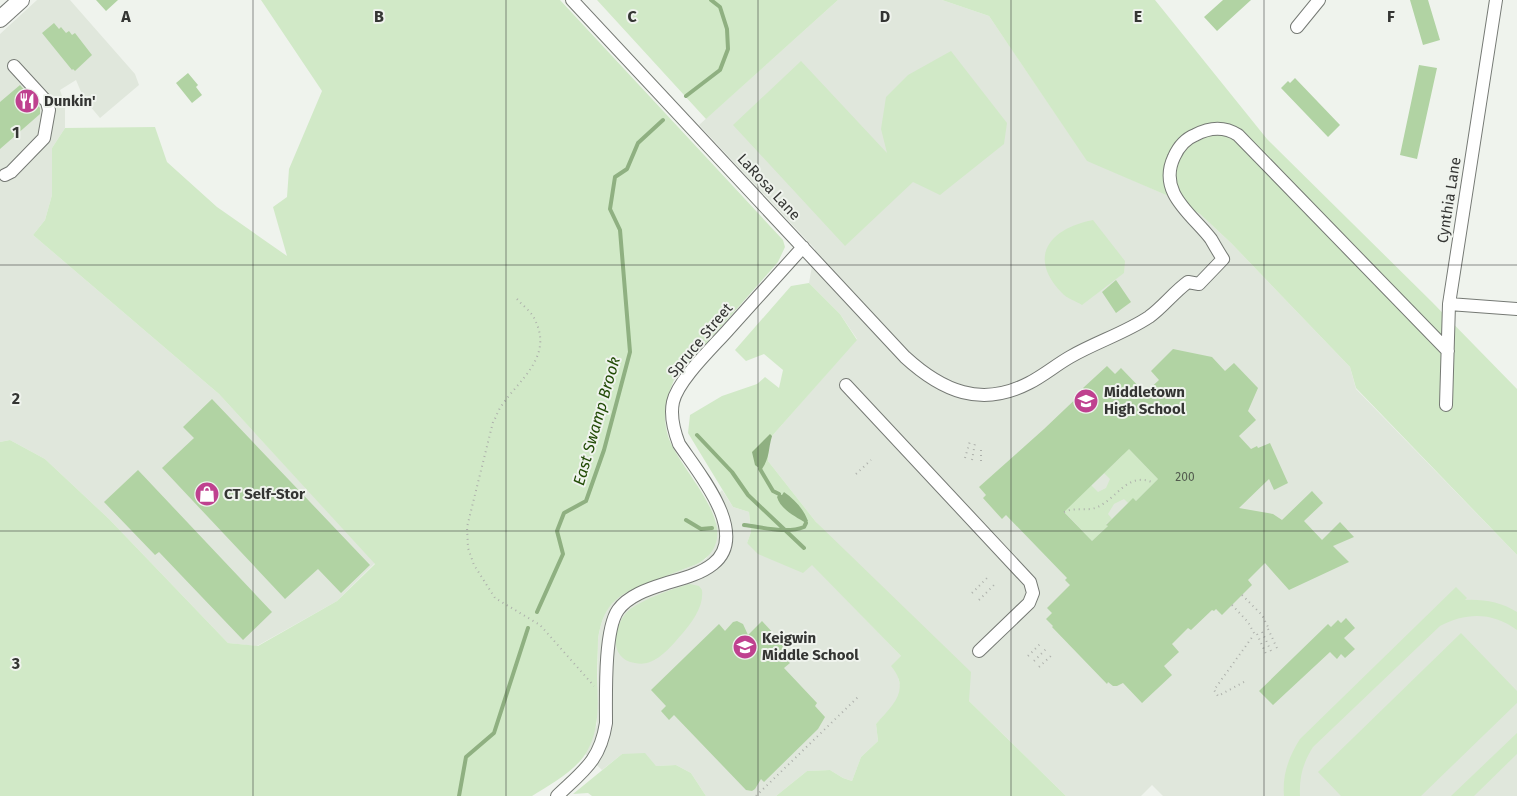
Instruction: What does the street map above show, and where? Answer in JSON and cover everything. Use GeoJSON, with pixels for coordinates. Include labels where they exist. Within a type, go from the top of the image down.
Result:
{"type":"FeatureCollection","features":[{"type":"Feature","properties":{"kind":"main road"},"geometry":{"type":"LineString","coordinates":[[0,19],[21,0]]}},
{"type":"Feature","properties":{"kind":"street","name":"LaRosa Lane"},"geometry":{"type":"LineString","coordinates":[[572,0],[905,357],[932,380],[947,388],[974,395],[1006,393],[1038,378],[1073,355],[1143,321],[1188,282],[1199,284],[1223,259],[1211,239],[1183,210],[1174,192],[1169,172],[1175,154],[1185,141],[1204,130],[1220,128],[1230,130],[1238,135],[1448,351]]}},
{"type":"Feature","properties":{"kind":"street"},"geometry":{"type":"LineString","coordinates":[[1297,27],[1319,0]]}},
{"type":"Feature","properties":{"kind":"street","name":"Cynthia Lane"},"geometry":{"type":"LineString","coordinates":[[1446,405],[1449,304],[1496,0]]}},
{"type":"Feature","properties":{"kind":"street"},"geometry":{"type":"LineString","coordinates":[[5,176],[44,138],[49,110],[47,102],[14,66]]}},
{"type":"Feature","properties":{"kind":"street","name":"Spruce Street"},"geometry":{"type":"LineString","coordinates":[[557,796],[589,765],[598,752],[604,736],[609,634],[618,610],[625,603],[642,593],[695,574],[706,568],[717,560],[724,548],[726,527],[719,505],[679,444],[676,435],[672,414],[675,396],[698,363],[803,247]]}},
{"type":"Feature","properties":{"kind":"street"},"geometry":{"type":"LineString","coordinates":[[1449,304],[1517,308]]}},
{"type":"Feature","properties":{"kind":"street"},"geometry":{"type":"LineString","coordinates":[[846,385],[1030,582],[1033,593],[1029,603],[979,652]]}},
{"type":"Feature","properties":{"kind":"path"},"geometry":{"type":"LineString","coordinates":[[517,299],[535,318],[540,331],[540,344],[535,362],[529,373],[500,408],[493,422],[467,527],[468,548],[474,565],[495,598],[540,625],[596,688]]}},
{"type":"Feature","properties":{"kind":"path"},"geometry":{"type":"LineString","coordinates":[[965,458],[970,441]]}},
{"type":"Feature","properties":{"kind":"path"},"geometry":{"type":"LineString","coordinates":[[972,460],[975,443]]}},
{"type":"Feature","properties":{"kind":"path"},"geometry":{"type":"LineString","coordinates":[[981,449],[981,461]]}},
{"type":"Feature","properties":{"kind":"path"},"geometry":{"type":"LineString","coordinates":[[856,474],[872,460]]}},
{"type":"Feature","properties":{"kind":"path"},"geometry":{"type":"LineString","coordinates":[[1064,512],[1080,508],[1091,509],[1098,507],[1131,482],[1147,480],[1154,482]]}},
{"type":"Feature","properties":{"kind":"path"},"geometry":{"type":"LineString","coordinates":[[972,593],[988,577]]}},
{"type":"Feature","properties":{"kind":"path"},"geometry":{"type":"LineString","coordinates":[[979,600],[995,584]]}},
{"type":"Feature","properties":{"kind":"path"},"geometry":{"type":"LineString","coordinates":[[1242,595],[1262,615],[1277,648]]}},
{"type":"Feature","properties":{"kind":"path"},"geometry":{"type":"LineString","coordinates":[[1232,605],[1248,622],[1266,654]]}},
{"type":"Feature","properties":{"kind":"path"},"geometry":{"type":"LineString","coordinates":[[1262,632],[1271,651]]}},
{"type":"Feature","properties":{"kind":"path"},"geometry":{"type":"LineString","coordinates":[[1244,682],[1218,696],[1214,690],[1255,635]]}},
{"type":"Feature","properties":{"kind":"path"},"geometry":{"type":"LineString","coordinates":[[1028,656],[1042,642]]}},
{"type":"Feature","properties":{"kind":"path"},"geometry":{"type":"LineString","coordinates":[[1034,661],[1047,648]]}},
{"type":"Feature","properties":{"kind":"path"},"geometry":{"type":"LineString","coordinates":[[1039,668],[1053,654]]}},
{"type":"Feature","properties":{"kind":"path"},"geometry":{"type":"LineString","coordinates":[[756,796],[858,697]]}},
{"type":"Feature","properties":{"kind":"shaded area"},"geometry":{"type":"Polygon","coordinates":[[[37,0],[70,0],[135,74],[139,85],[100,118],[84,99],[76,80],[60,90],[65,105],[65,128],[52,148],[52,195],[45,220],[33,235],[219,394],[375,563],[337,601],[257,646],[228,643],[109,519],[45,459],[10,440],[0,442],[0,34],[37,0]]]}},
{"type":"Feature","properties":{"kind":"shaded area"},"geometry":{"type":"Polygon","coordinates":[[[261,0],[560,0],[783,240],[785,247],[778,262],[674,380],[667,401],[665,421],[668,436],[675,451],[697,484],[715,519],[717,536],[712,551],[697,564],[631,590],[622,595],[609,607],[604,616],[598,639],[597,717],[591,744],[575,766],[562,777],[532,796],[0,796],[0,442],[10,440],[45,459],[109,519],[228,643],[258,646],[337,601],[375,564],[219,394],[33,235],[45,220],[52,195],[52,148],[65,128],[155,127],[167,162],[217,207],[287,256],[273,207],[287,197],[289,169],[322,91],[261,0]]]}},
{"type":"Feature","properties":{"kind":"shaded area"},"geometry":{"type":"Polygon","coordinates":[[[597,0],[838,0],[706,119],[597,0]]]}},
{"type":"Feature","properties":{"kind":"shaded area","name":"Middletown High School"},"geometry":{"type":"Polygon","coordinates":[[[838,0],[942,0],[989,16],[1087,160],[1173,198],[1200,214],[1231,243],[1350,367],[1356,389],[1517,555],[1517,796],[1163,796],[1152,785],[1141,796],[1066,796],[969,701],[816,522],[768,461],[769,446],[772,436],[857,339],[840,314],[809,283],[815,249],[699,125],[838,0]]]}},
{"type":"Feature","properties":{"kind":"shaded area"},"geometry":{"type":"Polygon","coordinates":[[[942,0],[1155,0],[1267,139],[1517,389],[1517,555],[1356,388],[1350,367],[1231,243],[1200,214],[1173,198],[1087,161],[989,16],[942,0]]]}},
{"type":"Feature","properties":{"kind":"shaded area"},"geometry":{"type":"Polygon","coordinates":[[[951,51],[1007,123],[1004,144],[940,195],[913,182],[845,246],[733,125],[801,61],[887,153],[881,129],[886,97],[908,75],[951,51]]]}},
{"type":"Feature","properties":{"kind":"shaded area"},"geometry":{"type":"Polygon","coordinates":[[[1093,220],[1125,261],[1124,273],[1082,305],[1064,295],[1051,280],[1046,267],[1045,256],[1048,246],[1055,237],[1078,224],[1093,220]]]}},
{"type":"Feature","properties":{"kind":"shaded area"},"geometry":{"type":"Polygon","coordinates":[[[809,283],[840,314],[857,340],[772,436],[768,461],[816,522],[971,672],[969,701],[1066,796],[776,796],[807,771],[830,770],[852,781],[861,757],[878,741],[876,724],[893,704],[900,690],[897,675],[891,666],[901,656],[812,565],[803,573],[758,554],[747,543],[751,532],[749,512],[733,507],[688,433],[690,415],[722,396],[757,384],[765,377],[779,388],[783,370],[764,354],[746,361],[735,350],[791,286],[809,283]]]}},
{"type":"Feature","properties":{"kind":"shaded area"},"geometry":{"type":"Polygon","coordinates":[[[770,434],[772,436],[768,457],[765,465],[760,469],[755,465],[752,452],[770,434]]]}},
{"type":"Feature","properties":{"kind":"shaded area"},"geometry":{"type":"Polygon","coordinates":[[[1125,445],[1158,479],[1136,501],[1133,499],[1128,503],[1124,499],[1114,504],[1108,514],[1112,519],[1106,524],[1108,526],[1092,541],[1060,507],[1091,485],[1098,492],[1106,488],[1110,479],[1104,473],[1123,455],[1125,445]]]}},
{"type":"Feature","properties":{"kind":"shaded area","name":"Keigwin Middle School"},"geometry":{"type":"Polygon","coordinates":[[[722,490],[733,507],[749,512],[751,532],[747,543],[812,564],[901,656],[897,673],[901,689],[896,703],[876,724],[878,741],[861,757],[852,781],[830,770],[807,771],[776,796],[706,796],[691,773],[676,765],[656,766],[622,754],[602,770],[585,754],[597,724],[598,639],[606,610],[617,598],[630,589],[706,559],[716,541],[716,519],[709,504],[722,490]]]}},
{"type":"Feature","properties":{"kind":"shaded area"},"geometry":{"type":"Polygon","coordinates":[[[784,492],[801,508],[808,521],[806,523],[781,505],[777,497],[784,492]]]}},
{"type":"Feature","properties":{"kind":"shaded area"},"geometry":{"type":"Polygon","coordinates":[[[690,584],[699,586],[702,590],[701,602],[693,619],[671,646],[655,660],[641,664],[626,660],[620,655],[617,649],[616,634],[622,618],[627,612],[648,599],[690,584]]]}},
{"type":"Feature","properties":{"kind":"shaded area"},"geometry":{"type":"Polygon","coordinates":[[[1456,587],[1467,598],[1465,600],[1492,602],[1517,612],[1517,630],[1498,620],[1479,616],[1460,618],[1440,626],[1313,747],[1302,770],[1300,796],[1284,796],[1287,766],[1300,739],[1456,587]]]}},
{"type":"Feature","properties":{"kind":"shaded area"},"geometry":{"type":"Polygon","coordinates":[[[1461,633],[1517,691],[1517,703],[1421,796],[1341,796],[1318,772],[1461,633]]]}},
{"type":"Feature","properties":{"kind":"shaded area"},"geometry":{"type":"Polygon","coordinates":[[[1517,733],[1517,754],[1474,796],[1451,796],[1517,733]]]}},
{"type":"Feature","properties":{"kind":"shaded area"},"geometry":{"type":"Polygon","coordinates":[[[645,753],[656,766],[676,765],[691,773],[706,796],[592,796],[588,793],[573,794],[622,754],[645,753]]]}},
{"type":"Feature","properties":{"kind":"building"},"geometry":{"type":"Polygon","coordinates":[[[96,0],[118,0],[106,11],[96,0]]]}},
{"type":"Feature","properties":{"kind":"building"},"geometry":{"type":"Polygon","coordinates":[[[1223,0],[1251,0],[1217,31],[1204,17],[1223,0]]]}},
{"type":"Feature","properties":{"kind":"building"},"geometry":{"type":"Polygon","coordinates":[[[1410,0],[1428,0],[1440,40],[1423,45],[1410,0]]]}},
{"type":"Feature","properties":{"kind":"building"},"geometry":{"type":"Polygon","coordinates":[[[54,23],[66,33],[69,31],[72,35],[75,33],[92,55],[75,71],[72,70],[42,33],[54,23]]]}},
{"type":"Feature","properties":{"kind":"building"},"geometry":{"type":"Polygon","coordinates":[[[1419,65],[1437,68],[1417,159],[1400,155],[1419,65]]]}},
{"type":"Feature","properties":{"kind":"building"},"geometry":{"type":"Polygon","coordinates":[[[188,73],[198,85],[196,87],[202,95],[192,103],[176,83],[188,73]]]}},
{"type":"Feature","properties":{"kind":"building"},"geometry":{"type":"Polygon","coordinates":[[[1295,78],[1340,125],[1328,137],[1281,88],[1288,81],[1290,83],[1295,78]]]}},
{"type":"Feature","properties":{"kind":"building"},"geometry":{"type":"Polygon","coordinates":[[[20,85],[40,108],[40,114],[0,149],[0,102],[20,85]]]}},
{"type":"Feature","properties":{"kind":"building"},"geometry":{"type":"Polygon","coordinates":[[[1116,280],[1131,302],[1116,313],[1102,292],[1116,280]]]}},
{"type":"Feature","properties":{"kind":"building"},"geometry":{"type":"Polygon","coordinates":[[[1173,349],[1212,357],[1225,371],[1234,363],[1258,388],[1248,411],[1256,420],[1239,436],[1251,449],[1270,443],[1288,483],[1274,490],[1269,479],[1239,508],[1273,514],[1282,520],[1312,491],[1323,503],[1304,521],[1322,540],[1340,522],[1354,537],[1333,546],[1349,562],[1289,590],[1265,563],[1248,580],[1252,585],[1222,615],[1216,609],[1212,610],[1191,630],[1188,628],[1172,644],[1179,652],[1164,666],[1172,675],[1142,703],[1123,683],[1117,686],[1113,686],[1108,682],[1107,684],[1052,627],[1046,619],[1052,613],[1047,608],[1070,585],[1065,580],[1067,578],[1006,515],[1002,519],[983,498],[986,495],[979,487],[1044,429],[1107,366],[1115,374],[1121,368],[1145,393],[1159,380],[1151,371],[1173,349]],[[1129,449],[1064,512],[1092,541],[1133,498],[1136,501],[1158,479],[1129,449]]]}},
{"type":"Feature","properties":{"kind":"building"},"geometry":{"type":"Polygon","coordinates":[[[212,399],[370,565],[341,593],[318,569],[285,599],[162,468],[194,438],[183,427],[212,399]]]}},
{"type":"Feature","properties":{"kind":"building"},"geometry":{"type":"Polygon","coordinates":[[[138,470],[272,612],[243,640],[159,552],[155,555],[104,502],[138,470]]]}},
{"type":"Feature","properties":{"kind":"building"},"geometry":{"type":"Polygon","coordinates":[[[1346,618],[1355,628],[1344,638],[1355,649],[1345,658],[1341,654],[1337,659],[1330,652],[1273,705],[1259,691],[1328,624],[1331,627],[1338,620],[1341,623],[1346,618]]]}},
{"type":"Feature","properties":{"kind":"building"},"geometry":{"type":"Polygon","coordinates":[[[737,621],[743,624],[748,635],[762,621],[786,647],[780,653],[790,663],[784,668],[817,703],[815,706],[825,717],[818,729],[764,782],[761,779],[752,791],[746,790],[674,715],[669,720],[661,711],[666,706],[651,690],[719,624],[725,631],[733,622],[737,621]]]}},
{"type":"Feature","properties":{"kind":"waterway","name":"East Swamp Brook"},"geometry":{"type":"LineString","coordinates":[[686,96],[720,70],[728,49],[727,29],[720,7],[711,0]]}},
{"type":"Feature","properties":{"kind":"waterway","name":"East Swamp Brook"},"geometry":{"type":"LineString","coordinates":[[537,612],[563,554],[557,531],[564,513],[586,501],[604,450],[630,352],[620,230],[610,209],[615,177],[627,169],[638,143],[663,120]]}},
{"type":"Feature","properties":{"kind":"waterway"},"geometry":{"type":"LineString","coordinates":[[697,435],[732,472],[748,495],[804,548]]}},
{"type":"Feature","properties":{"kind":"waterway"},"geometry":{"type":"LineString","coordinates":[[760,469],[773,491],[779,494]]}},
{"type":"Feature","properties":{"kind":"waterway"},"geometry":{"type":"LineString","coordinates":[[686,520],[701,529],[712,528]]}},
{"type":"Feature","properties":{"kind":"waterway"},"geometry":{"type":"LineString","coordinates":[[744,525],[790,530],[804,527],[806,523]]}},
{"type":"Feature","properties":{"kind":"waterway","name":"East Swamp Brook"},"geometry":{"type":"LineString","coordinates":[[459,796],[466,757],[494,733],[528,628]]}},
{"type":"Feature","properties":{"kind":"place","name":"Dunkin'"},"geometry":{"type":"Point","coordinates":[27,101]}},
{"type":"Feature","properties":{"kind":"place","name":"Middletown High School"},"geometry":{"type":"Point","coordinates":[1086,401]}},
{"type":"Feature","properties":{"kind":"place","name":"CT Self-Stor"},"geometry":{"type":"Point","coordinates":[207,494]}},
{"type":"Feature","properties":{"kind":"place","name":"Keigwin Middle School"},"geometry":{"type":"Point","coordinates":[745,647]}}]}
